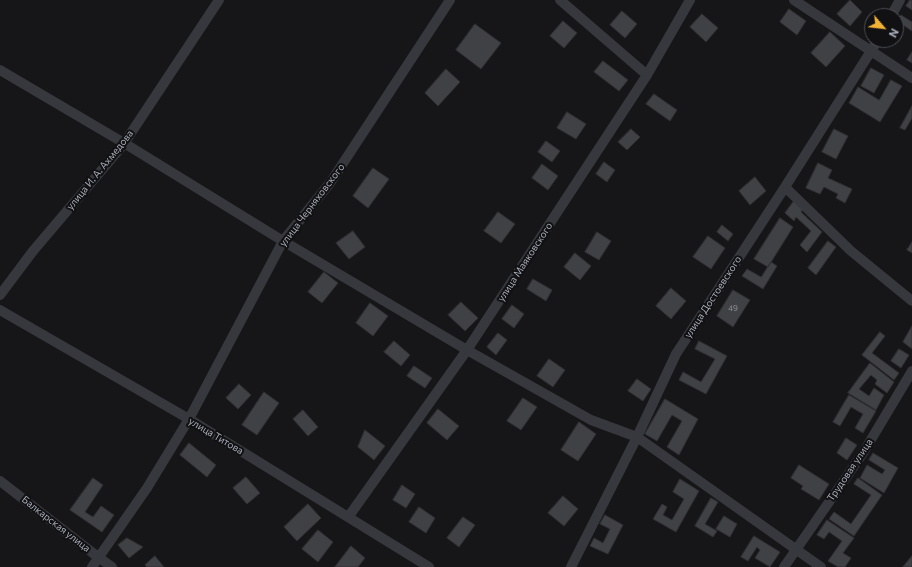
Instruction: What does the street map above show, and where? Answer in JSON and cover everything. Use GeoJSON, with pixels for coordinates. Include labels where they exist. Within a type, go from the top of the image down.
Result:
{"type":"FeatureCollection","features":[{"type":"Feature","properties":{"kind":"street","name":"улица И. А. Ахмедова"},"geometry":{"type":"LineString","coordinates":[[0,295],[33,251],[124,142],[219,0]]}},
{"type":"Feature","properties":{"kind":"street","name":"улица Черняховского"},"geometry":{"type":"LineString","coordinates":[[92,567],[146,488],[189,419],[283,241],[330,183],[450,0]]}},
{"type":"Feature","properties":{"kind":"street"},"geometry":{"type":"LineString","coordinates":[[560,0],[647,75]]}},
{"type":"Feature","properties":{"kind":"street","name":"улица Маяковского"},"geometry":{"type":"LineString","coordinates":[[348,516],[467,350],[647,75],[690,0]]}},
{"type":"Feature","properties":{"kind":"street"},"geometry":{"type":"LineString","coordinates":[[794,0],[912,78]]}},
{"type":"Feature","properties":{"kind":"street","name":"улица Достоевского"},"geometry":{"type":"LineString","coordinates":[[571,567],[637,437],[676,354],[874,48]]}},
{"type":"Feature","properties":{"kind":"street"},"geometry":{"type":"LineString","coordinates":[[0,70],[124,142],[283,241],[467,350],[591,420],[637,437],[821,567]]}},
{"type":"Feature","properties":{"kind":"street"},"geometry":{"type":"LineString","coordinates":[[785,187],[851,251],[912,301]]}},
{"type":"Feature","properties":{"kind":"street","name":"улица Титова"},"geometry":{"type":"LineString","coordinates":[[0,310],[189,419],[430,567]]}},
{"type":"Feature","properties":{"kind":"street","name":"Трудовая улица"},"geometry":{"type":"LineString","coordinates":[[784,567],[795,549],[863,453],[912,371]]}},
{"type":"Feature","properties":{"kind":"street","name":"Балкарская улица"},"geometry":{"type":"LineString","coordinates":[[0,481],[98,558],[112,567]]}},
{"type":"Feature","properties":{"kind":"building"},"geometry":{"type":"Polygon","coordinates":[[[850,0],[862,12],[850,26],[837,14],[850,0]]]}},
{"type":"Feature","properties":{"kind":"building"},"geometry":{"type":"Polygon","coordinates":[[[910,0],[912,0],[912,10],[906,6],[910,0]]]}},
{"type":"Feature","properties":{"kind":"building"},"geometry":{"type":"Polygon","coordinates":[[[789,9],[806,21],[797,35],[780,22],[789,9]]]}},
{"type":"Feature","properties":{"kind":"building"},"geometry":{"type":"Polygon","coordinates":[[[622,11],[637,24],[625,38],[610,25],[622,11]]]}},
{"type":"Feature","properties":{"kind":"building"},"geometry":{"type":"Polygon","coordinates":[[[702,14],[718,28],[706,42],[690,27],[702,14]]]}},
{"type":"Feature","properties":{"kind":"building"},"geometry":{"type":"Polygon","coordinates":[[[904,17],[912,22],[912,31],[904,26],[904,17]]]}},
{"type":"Feature","properties":{"kind":"building"},"geometry":{"type":"Polygon","coordinates":[[[563,21],[577,33],[564,48],[550,36],[563,21]]]}},
{"type":"Feature","properties":{"kind":"building"},"geometry":{"type":"Polygon","coordinates":[[[475,24],[501,43],[481,69],[456,50],[475,24]]]}},
{"type":"Feature","properties":{"kind":"building"},"geometry":{"type":"Polygon","coordinates":[[[830,32],[845,46],[826,67],[811,53],[830,32]]]}},
{"type":"Feature","properties":{"kind":"building"},"geometry":{"type":"Polygon","coordinates":[[[912,52],[912,63],[907,60],[912,52]]]}},
{"type":"Feature","properties":{"kind":"building"},"geometry":{"type":"Polygon","coordinates":[[[603,61],[628,80],[619,91],[594,72],[603,61]]]}},
{"type":"Feature","properties":{"kind":"building"},"geometry":{"type":"Polygon","coordinates":[[[871,68],[884,75],[874,93],[861,86],[871,68]]]}},
{"type":"Feature","properties":{"kind":"building"},"geometry":{"type":"Polygon","coordinates":[[[446,69],[460,82],[438,106],[425,93],[446,69]]]}},
{"type":"Feature","properties":{"kind":"building"},"geometry":{"type":"Polygon","coordinates":[[[891,80],[902,86],[880,122],[849,103],[858,87],[879,100],[891,80]]]}},
{"type":"Feature","properties":{"kind":"building"},"geometry":{"type":"Polygon","coordinates":[[[654,94],[677,110],[670,121],[646,104],[654,94]]]}},
{"type":"Feature","properties":{"kind":"building"},"geometry":{"type":"Polygon","coordinates":[[[912,106],[912,118],[905,130],[900,128],[912,106]]]}},
{"type":"Feature","properties":{"kind":"building"},"geometry":{"type":"Polygon","coordinates":[[[567,112],[586,124],[576,139],[557,128],[567,112]]]}},
{"type":"Feature","properties":{"kind":"building"},"geometry":{"type":"Polygon","coordinates":[[[631,129],[640,137],[627,150],[618,142],[631,129]]]}},
{"type":"Feature","properties":{"kind":"building"},"geometry":{"type":"Polygon","coordinates":[[[834,129],[848,136],[836,159],[822,152],[834,129]]]}},
{"type":"Feature","properties":{"kind":"building"},"geometry":{"type":"Polygon","coordinates":[[[546,141],[560,151],[552,162],[538,152],[546,141]]]}},
{"type":"Feature","properties":{"kind":"building"},"geometry":{"type":"Polygon","coordinates":[[[604,162],[615,170],[607,182],[596,174],[604,162]]]}},
{"type":"Feature","properties":{"kind":"building"},"geometry":{"type":"Polygon","coordinates":[[[818,163],[832,170],[828,178],[852,189],[845,203],[836,198],[838,194],[824,187],[820,194],[806,188],[818,163]]]}},
{"type":"Feature","properties":{"kind":"building"},"geometry":{"type":"Polygon","coordinates":[[[542,164],[558,176],[548,190],[532,178],[542,164]]]}},
{"type":"Feature","properties":{"kind":"building"},"geometry":{"type":"Polygon","coordinates":[[[373,168],[389,179],[368,208],[353,196],[373,168]]]}},
{"type":"Feature","properties":{"kind":"building"},"geometry":{"type":"Polygon","coordinates":[[[755,177],[766,191],[750,205],[739,191],[755,177]]]}},
{"type":"Feature","properties":{"kind":"building"},"geometry":{"type":"Polygon","coordinates":[[[794,201],[803,209],[801,212],[822,232],[807,252],[800,245],[811,231],[796,217],[794,221],[785,213],[794,201]]]}},
{"type":"Feature","properties":{"kind":"building"},"geometry":{"type":"Polygon","coordinates":[[[498,212],[515,224],[501,243],[484,231],[498,212]]]}},
{"type":"Feature","properties":{"kind":"building"},"geometry":{"type":"Polygon","coordinates":[[[780,218],[793,227],[768,267],[754,259],[780,218]]]}},
{"type":"Feature","properties":{"kind":"building"},"geometry":{"type":"Polygon","coordinates":[[[722,225],[733,234],[728,241],[717,232],[722,225]]]}},
{"type":"Feature","properties":{"kind":"building"},"geometry":{"type":"Polygon","coordinates":[[[353,231],[365,247],[349,259],[336,243],[353,231]]]}},
{"type":"Feature","properties":{"kind":"building"},"geometry":{"type":"Polygon","coordinates":[[[597,232],[611,241],[599,260],[585,252],[597,232]]]}},
{"type":"Feature","properties":{"kind":"building"},"geometry":{"type":"Polygon","coordinates":[[[708,236],[725,248],[711,269],[693,257],[708,236]]]}},
{"type":"Feature","properties":{"kind":"building"},"geometry":{"type":"Polygon","coordinates":[[[828,241],[836,247],[816,275],[808,268],[828,241]]]}},
{"type":"Feature","properties":{"kind":"building"},"geometry":{"type":"Polygon","coordinates":[[[912,242],[912,253],[907,250],[912,242]]]}},
{"type":"Feature","properties":{"kind":"building"},"geometry":{"type":"Polygon","coordinates":[[[575,253],[591,266],[580,280],[564,267],[575,253]]]}},
{"type":"Feature","properties":{"kind":"building"},"geometry":{"type":"Polygon","coordinates":[[[771,262],[777,266],[763,289],[742,276],[747,269],[761,277],[771,262]]]}},
{"type":"Feature","properties":{"kind":"building"},"geometry":{"type":"Polygon","coordinates":[[[324,272],[338,283],[322,303],[308,292],[324,272]]]}},
{"type":"Feature","properties":{"kind":"building"},"geometry":{"type":"Polygon","coordinates":[[[533,279],[552,290],[546,301],[527,289],[533,279]]]}},
{"type":"Feature","properties":{"kind":"building"},"geometry":{"type":"Polygon","coordinates":[[[671,288],[686,301],[671,319],[656,306],[671,288]]]}},
{"type":"Feature","properties":{"kind":"building"},"geometry":{"type":"Polygon","coordinates":[[[733,290],[750,300],[733,327],[717,316],[733,290]]]}},
{"type":"Feature","properties":{"kind":"building"},"geometry":{"type":"Polygon","coordinates":[[[461,302],[478,318],[465,331],[448,315],[461,302]]]}},
{"type":"Feature","properties":{"kind":"building"},"geometry":{"type":"Polygon","coordinates":[[[370,303],[388,316],[373,336],[356,323],[370,303]]]}},
{"type":"Feature","properties":{"kind":"building"},"geometry":{"type":"Polygon","coordinates":[[[512,305],[524,314],[514,328],[502,319],[512,305]]]}},
{"type":"Feature","properties":{"kind":"building"},"geometry":{"type":"Polygon","coordinates":[[[912,326],[912,349],[903,342],[912,326]]]}},
{"type":"Feature","properties":{"kind":"building"},"geometry":{"type":"Polygon","coordinates":[[[880,332],[885,336],[872,353],[899,373],[894,380],[862,355],[880,332]]]}},
{"type":"Feature","properties":{"kind":"building"},"geometry":{"type":"Polygon","coordinates":[[[498,333],[507,340],[496,355],[487,347],[498,333]]]}},
{"type":"Feature","properties":{"kind":"building"},"geometry":{"type":"Polygon","coordinates":[[[394,341],[410,355],[401,366],[384,352],[394,341]]]}},
{"type":"Feature","properties":{"kind":"building"},"geometry":{"type":"Polygon","coordinates":[[[699,341],[727,356],[706,394],[679,380],[683,372],[701,382],[715,359],[695,349],[699,341]]]}},
{"type":"Feature","properties":{"kind":"building"},"geometry":{"type":"Polygon","coordinates":[[[899,349],[909,355],[901,368],[891,361],[899,349]]]}},
{"type":"Feature","properties":{"kind":"building"},"geometry":{"type":"Polygon","coordinates":[[[549,359],[565,370],[553,387],[537,376],[549,359]]]}},
{"type":"Feature","properties":{"kind":"building"},"geometry":{"type":"Polygon","coordinates":[[[870,363],[894,382],[887,393],[875,384],[877,380],[871,375],[859,389],[869,396],[874,388],[884,395],[876,410],[848,393],[870,363]]]}},
{"type":"Feature","properties":{"kind":"building"},"geometry":{"type":"Polygon","coordinates":[[[414,366],[432,378],[425,388],[407,376],[414,366]]]}},
{"type":"Feature","properties":{"kind":"building"},"geometry":{"type":"Polygon","coordinates":[[[637,379],[651,389],[643,401],[628,391],[637,379]]]}},
{"type":"Feature","properties":{"kind":"building"},"geometry":{"type":"Polygon","coordinates":[[[239,384],[251,395],[238,409],[226,398],[239,384]]]}},
{"type":"Feature","properties":{"kind":"building"},"geometry":{"type":"Polygon","coordinates":[[[264,392],[279,403],[257,435],[242,425],[264,392]]]}},
{"type":"Feature","properties":{"kind":"building"},"geometry":{"type":"Polygon","coordinates":[[[849,395],[876,411],[863,433],[855,428],[863,414],[851,407],[840,426],[833,422],[849,395]]]}},
{"type":"Feature","properties":{"kind":"building"},"geometry":{"type":"Polygon","coordinates":[[[523,398],[537,407],[521,430],[507,421],[523,398]]]}},
{"type":"Feature","properties":{"kind":"building"},"geometry":{"type":"Polygon","coordinates":[[[665,399],[698,419],[679,455],[667,447],[682,421],[672,415],[657,441],[645,434],[665,399]]]}},
{"type":"Feature","properties":{"kind":"building"},"geometry":{"type":"Polygon","coordinates":[[[438,409],[459,426],[447,440],[427,423],[438,409]]]}},
{"type":"Feature","properties":{"kind":"building"},"geometry":{"type":"Polygon","coordinates":[[[303,410],[318,427],[308,436],[293,419],[303,410]]]}},
{"type":"Feature","properties":{"kind":"building"},"geometry":{"type":"Polygon","coordinates":[[[579,422],[596,434],[578,461],[561,450],[579,422]]]}},
{"type":"Feature","properties":{"kind":"building"},"geometry":{"type":"Polygon","coordinates":[[[365,430],[385,446],[374,460],[358,447],[365,430]]]}},
{"type":"Feature","properties":{"kind":"building"},"geometry":{"type":"Polygon","coordinates":[[[846,438],[857,445],[847,460],[837,453],[846,438]]]}},
{"type":"Feature","properties":{"kind":"building"},"geometry":{"type":"Polygon","coordinates":[[[189,443],[216,465],[207,477],[180,455],[189,443]]]}},
{"type":"Feature","properties":{"kind":"building"},"geometry":{"type":"Polygon","coordinates":[[[873,453],[898,468],[884,493],[860,478],[867,465],[882,474],[885,470],[869,460],[873,453]]]}},
{"type":"Feature","properties":{"kind":"building"},"geometry":{"type":"Polygon","coordinates":[[[799,465],[829,484],[819,500],[801,489],[803,486],[791,478],[799,465]]]}},
{"type":"Feature","properties":{"kind":"building"},"geometry":{"type":"Polygon","coordinates":[[[246,477],[260,493],[247,504],[233,488],[246,477]]]}},
{"type":"Feature","properties":{"kind":"building"},"geometry":{"type":"Polygon","coordinates":[[[93,478],[103,485],[85,512],[93,517],[101,506],[114,515],[102,532],[70,510],[93,478]]]}},
{"type":"Feature","properties":{"kind":"building"},"geometry":{"type":"Polygon","coordinates":[[[858,478],[882,495],[854,536],[829,519],[834,512],[851,524],[871,495],[854,484],[858,478]]]}},
{"type":"Feature","properties":{"kind":"building"},"geometry":{"type":"Polygon","coordinates":[[[680,479],[699,491],[676,532],[653,519],[662,504],[667,507],[663,515],[672,520],[684,499],[673,492],[680,479]]]}},
{"type":"Feature","properties":{"kind":"building"},"geometry":{"type":"Polygon","coordinates":[[[402,485],[415,494],[406,508],[393,500],[402,485]]]}},
{"type":"Feature","properties":{"kind":"building"},"geometry":{"type":"Polygon","coordinates":[[[563,496],[578,509],[564,526],[548,513],[563,496]]]}},
{"type":"Feature","properties":{"kind":"building"},"geometry":{"type":"Polygon","coordinates":[[[711,498],[718,502],[705,524],[717,531],[713,537],[695,526],[711,498]]]}},
{"type":"Feature","properties":{"kind":"building"},"geometry":{"type":"Polygon","coordinates":[[[308,504],[321,518],[297,541],[284,527],[308,504]]]}},
{"type":"Feature","properties":{"kind":"building"},"geometry":{"type":"Polygon","coordinates":[[[419,507],[435,518],[426,533],[409,522],[419,507]]]}},
{"type":"Feature","properties":{"kind":"building"},"geometry":{"type":"Polygon","coordinates":[[[605,515],[623,525],[608,554],[590,546],[594,538],[603,543],[610,529],[600,524],[605,515]]]}},
{"type":"Feature","properties":{"kind":"building"},"geometry":{"type":"Polygon","coordinates":[[[724,516],[737,524],[730,537],[716,529],[724,516]]]}},
{"type":"Feature","properties":{"kind":"building"},"geometry":{"type":"Polygon","coordinates":[[[463,517],[475,525],[459,547],[447,538],[463,517]]]}},
{"type":"Feature","properties":{"kind":"building"},"geometry":{"type":"Polygon","coordinates":[[[827,520],[854,538],[843,553],[851,558],[845,567],[838,567],[828,561],[842,541],[829,532],[824,539],[817,535],[827,520]]]}},
{"type":"Feature","properties":{"kind":"building"},"geometry":{"type":"Polygon","coordinates":[[[318,530],[333,542],[318,562],[302,549],[318,530]]]}},
{"type":"Feature","properties":{"kind":"building"},"geometry":{"type":"Polygon","coordinates":[[[754,536],[780,552],[770,567],[755,558],[760,550],[757,547],[748,561],[741,557],[754,536]]]}},
{"type":"Feature","properties":{"kind":"building"},"geometry":{"type":"Polygon","coordinates":[[[127,538],[143,547],[129,558],[118,545],[127,538]]]}},
{"type":"Feature","properties":{"kind":"building"},"geometry":{"type":"Polygon","coordinates":[[[351,546],[365,558],[358,567],[335,567],[351,546]]]}},
{"type":"Feature","properties":{"kind":"building"},"geometry":{"type":"Polygon","coordinates":[[[155,556],[164,567],[147,567],[145,565],[155,556]]]}},
{"type":"Feature","properties":{"kind":"building"},"geometry":{"type":"Polygon","coordinates":[[[912,556],[912,567],[903,567],[912,556]]]}}]}
